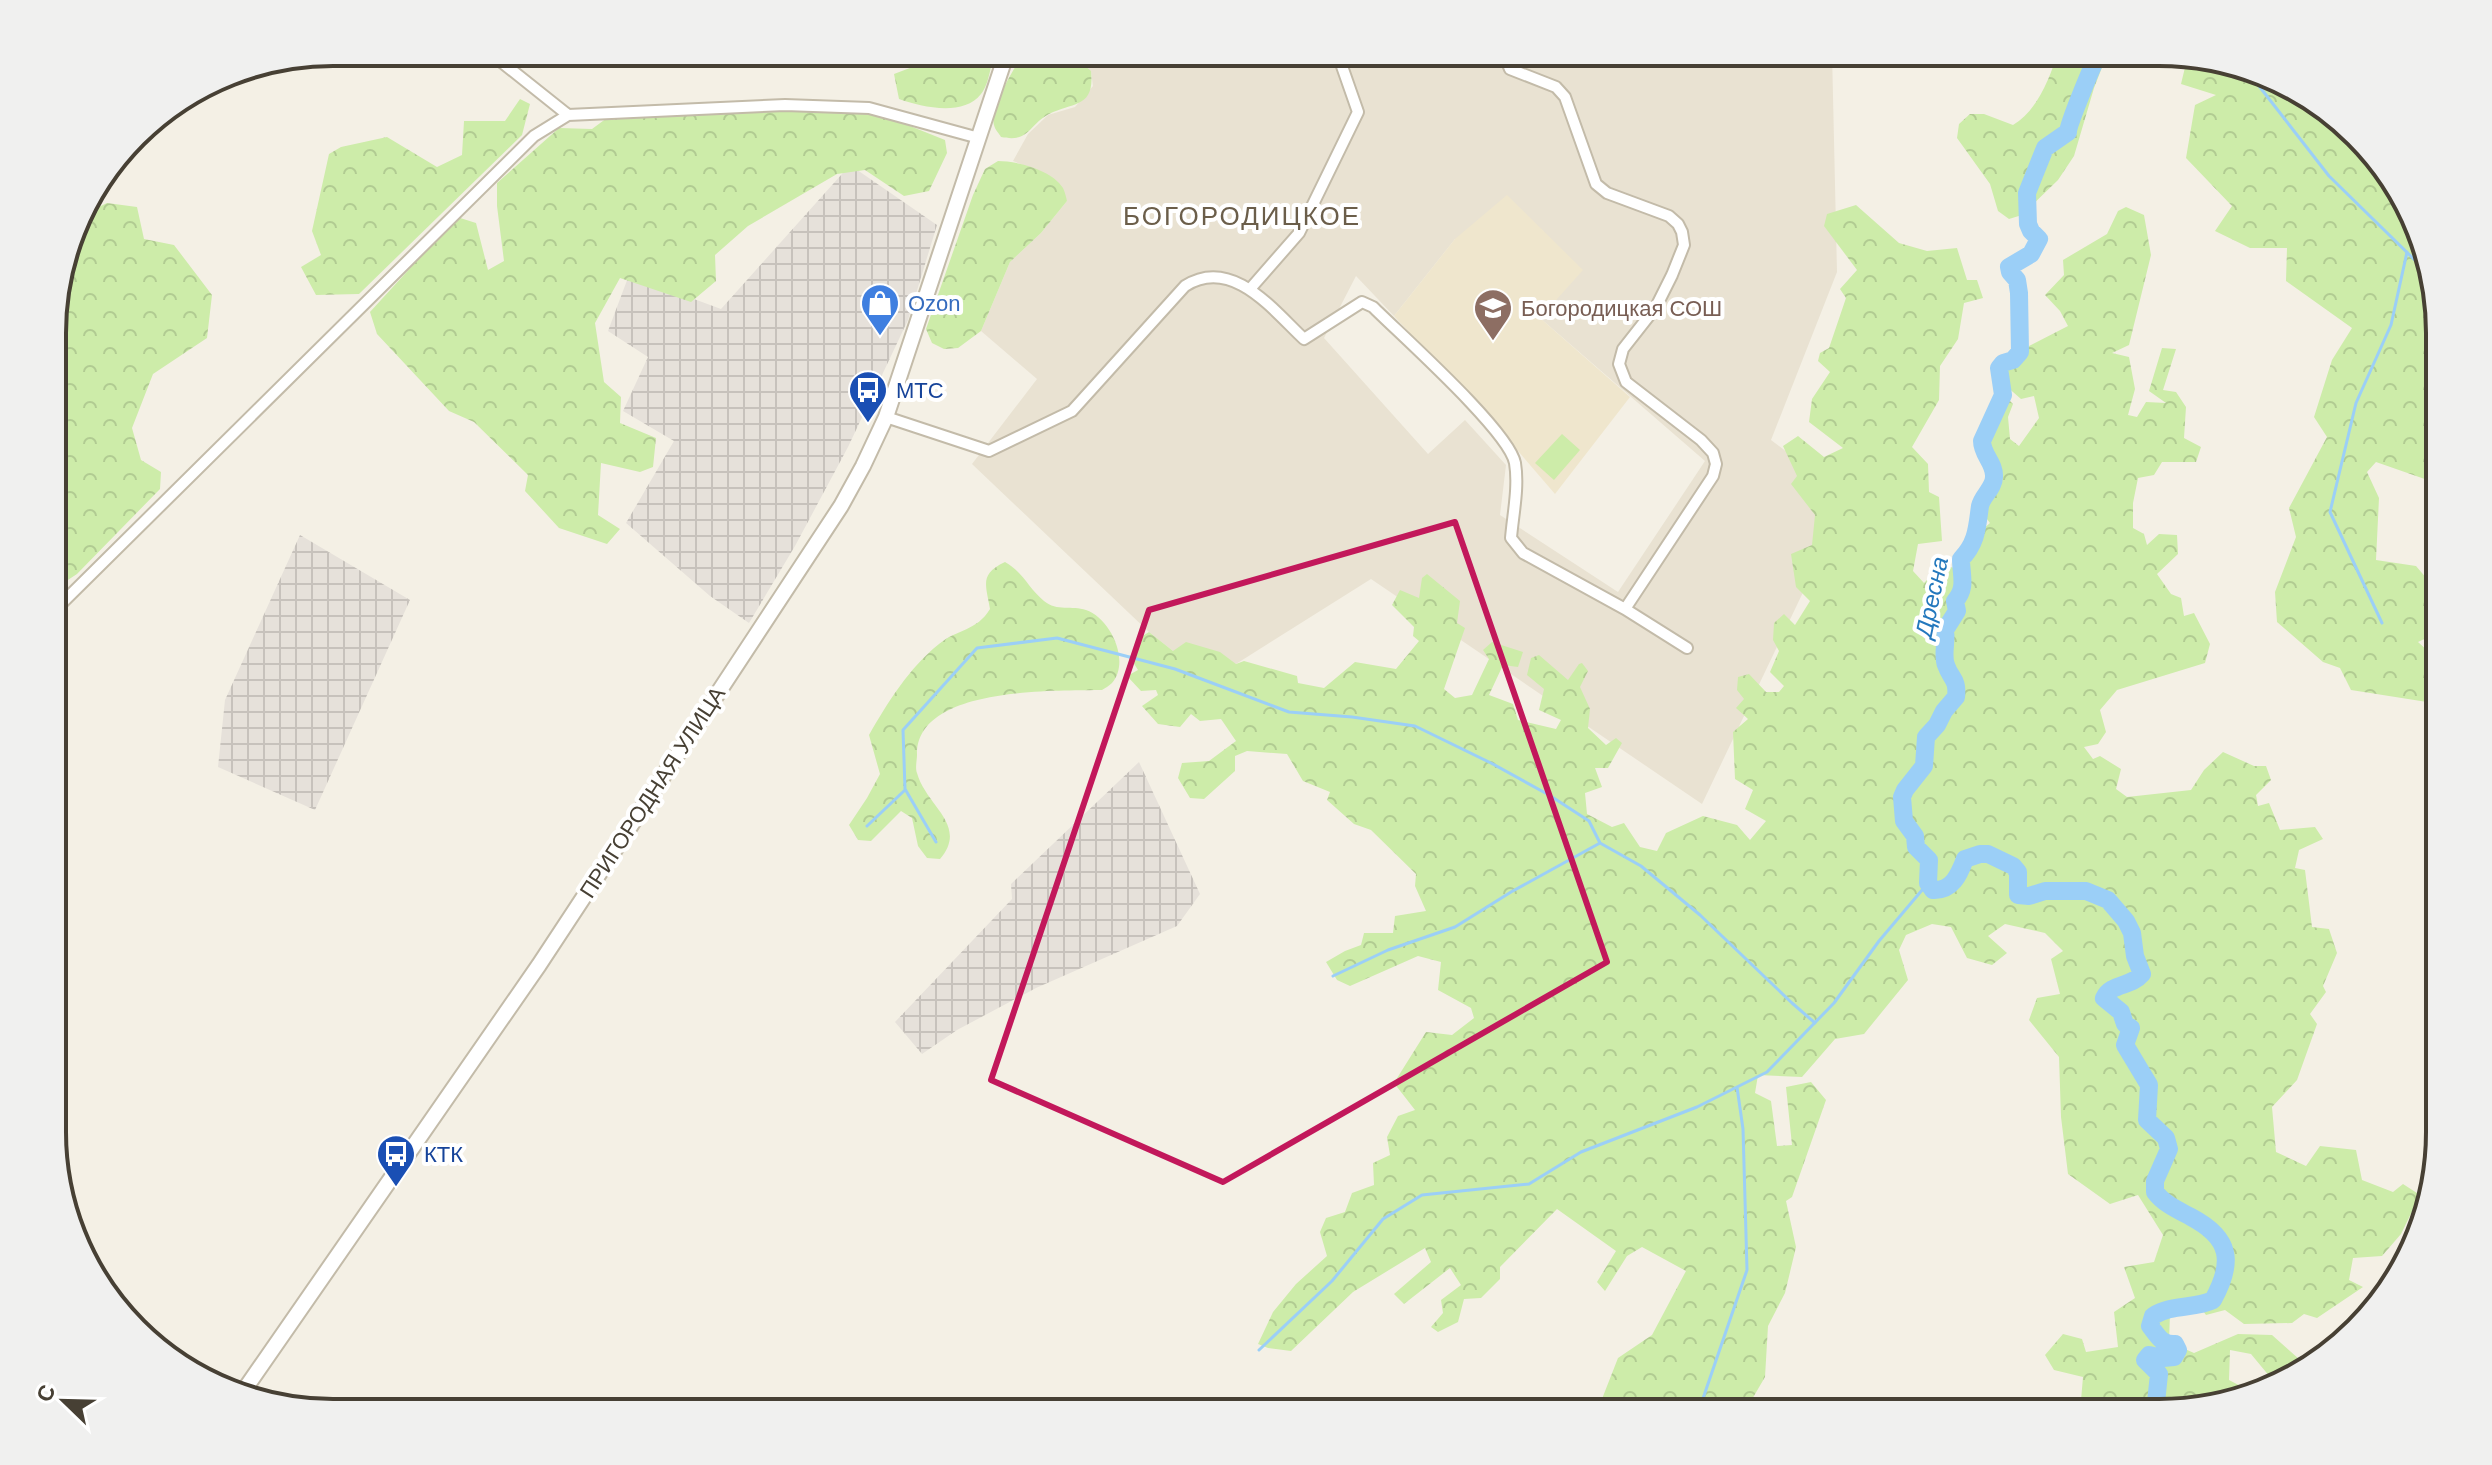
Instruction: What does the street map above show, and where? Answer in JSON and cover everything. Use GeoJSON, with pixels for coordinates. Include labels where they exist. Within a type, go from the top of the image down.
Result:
{"type":"FeatureCollection","features":[{"type":"Feature","properties":{"kind":"street"},"geometry":{"type":"LineString","coordinates":[[507,66],[568,115]]}},
{"type":"Feature","properties":{"kind":"street","name":"ПРИГОРОДНАЯ УЛИЦА"},"geometry":{"type":"LineString","coordinates":[[248,1385],[539,965],[841,506],[886,417],[1002,66]]}},
{"type":"Feature","properties":{"kind":"street"},"geometry":{"type":"LineString","coordinates":[[1250,289],[1299,233],[1358,112],[1342,66]]}},
{"type":"Feature","properties":{"kind":"street"},"geometry":{"type":"LineString","coordinates":[[1509,66],[1556,87],[1565,97],[1596,184],[1617,197],[1669,216],[1682,232],[1684,245],[1672,275],[1656,307],[1623,349],[1619,364],[1626,382],[1701,440],[1713,453],[1716,464],[1713,476],[1625,609]]}},
{"type":"Feature","properties":{"kind":"street"},"geometry":{"type":"LineString","coordinates":[[66,599],[534,136],[568,115],[785,105],[869,108],[979,138]]}},
{"type":"Feature","properties":{"kind":"street"},"geometry":{"type":"LineString","coordinates":[[886,417],[989,451],[1072,411],[1177,295],[1194,281],[1215,276],[1250,289],[1304,339],[1362,302],[1373,307],[1490,423],[1515,461],[1511,538],[1523,553],[1625,609],[1687,648]]}},
{"type":"Feature","properties":{"kind":"highlighted area"},"geometry":{"type":"Polygon","coordinates":[[[1455,522],[1607,962],[1223,1182],[991,1080],[1149,610],[1455,522]]]}},
{"type":"Feature","properties":{"kind":"shaded area"},"geometry":{"type":"Polygon","coordinates":[[[1085,66],[1832,66],[1837,272],[1771,440],[1848,498],[1702,804],[1371,579],[1236,664],[1173,651],[1149,632],[972,464],[1037,379],[981,331],[1010,262],[1041,233],[1067,201],[1052,177],[1013,161],[1028,134],[1048,115],[1075,107],[1093,86],[1091,72],[1085,66]],[[1455,239],[1394,316],[1356,276],[1324,338],[1428,454],[1465,420],[1506,465],[1500,515],[1618,592],[1705,461],[1540,318],[1455,239]]]}},
{"type":"Feature","properties":{"kind":"shaded area"},"geometry":{"type":"Polygon","coordinates":[[[850,165],[937,225],[908,320],[848,447],[749,623],[710,596],[626,523],[674,441],[623,411],[648,357],[608,331],[629,275],[721,309],[850,165]]]}},
{"type":"Feature","properties":{"kind":"shaded area","name":"Богородицкая СОШ"},"geometry":{"type":"Polygon","coordinates":[[[1507,195],[1583,270],[1540,318],[1630,397],[1555,494],[1394,316],[1455,239],[1507,195]]]}},
{"type":"Feature","properties":{"kind":"shaded area"},"geometry":{"type":"Polygon","coordinates":[[[300,535],[410,600],[315,810],[218,767],[225,700],[300,535]]]}},
{"type":"Feature","properties":{"kind":"shaded area"},"geometry":{"type":"Polygon","coordinates":[[[1139,762],[1200,894],[1177,926],[1036,988],[957,1030],[922,1054],[895,1022],[1012,899],[1011,884],[1139,762]]]}},
{"type":"Feature","properties":{"kind":"green space"},"geometry":{"type":"Polygon","coordinates":[[[915,66],[991,66],[981,94],[964,106],[953,108],[919,105],[899,99],[894,74],[915,66]]]}},
{"type":"Feature","properties":{"kind":"green space"},"geometry":{"type":"Polygon","coordinates":[[[1016,66],[1084,66],[1091,71],[1090,92],[1081,102],[1042,118],[1023,135],[1001,137],[993,118],[1016,66]]]}},
{"type":"Feature","properties":{"kind":"green space"},"geometry":{"type":"Polygon","coordinates":[[[2053,66],[2103,66],[2074,156],[2058,180],[2022,215],[2009,219],[1998,211],[1990,184],[1957,138],[1959,124],[1970,114],[1984,114],[2013,125],[2029,111],[2042,93],[2053,66]]]}},
{"type":"Feature","properties":{"kind":"green space"},"geometry":{"type":"Polygon","coordinates":[[[2185,67],[2228,75],[2261,86],[2322,121],[2371,170],[2399,215],[2412,247],[2421,281],[2425,315],[2425,479],[2376,462],[2367,472],[2379,498],[2376,560],[2416,566],[2425,577],[2425,639],[2418,642],[2425,648],[2425,702],[2351,690],[2340,668],[2323,662],[2277,622],[2275,592],[2296,537],[2289,508],[2327,437],[2314,417],[2332,360],[2352,328],[2286,281],[2287,248],[2250,248],[2215,231],[2232,206],[2186,158],[2195,105],[2216,95],[2181,84],[2185,67]]]}},
{"type":"Feature","properties":{"kind":"green space"},"geometry":{"type":"Polygon","coordinates":[[[520,99],[530,104],[522,135],[359,294],[316,295],[301,267],[321,255],[312,231],[329,154],[341,147],[387,137],[437,167],[462,155],[464,121],[505,121],[520,99]]]}},
{"type":"Feature","properties":{"kind":"green space"},"geometry":{"type":"Polygon","coordinates":[[[786,110],[875,112],[945,140],[947,153],[929,191],[904,196],[865,170],[837,174],[748,226],[715,255],[716,281],[691,302],[620,278],[595,323],[604,382],[621,397],[620,423],[656,438],[653,467],[640,472],[601,463],[598,515],[620,529],[607,544],[559,528],[525,491],[528,475],[474,422],[449,411],[377,334],[370,312],[457,217],[476,223],[488,270],[504,261],[497,183],[559,128],[592,129],[611,115],[786,110]]]}},
{"type":"Feature","properties":{"kind":"green space"},"geometry":{"type":"Polygon","coordinates":[[[998,161],[1024,165],[1051,176],[1063,188],[1067,201],[1041,233],[1010,262],[981,331],[958,348],[944,349],[932,343],[926,329],[973,195],[985,169],[998,161]]]}},
{"type":"Feature","properties":{"kind":"green space"},"geometry":{"type":"Polygon","coordinates":[[[107,203],[137,207],[144,239],[174,245],[212,295],[207,338],[153,374],[132,428],[141,460],[161,472],[160,489],[77,574],[66,581],[68,298],[80,247],[98,207],[107,203]]]}},
{"type":"Feature","properties":{"kind":"green space"},"geometry":{"type":"Polygon","coordinates":[[[1856,205],[1899,243],[1927,251],[1957,248],[1967,280],[1977,280],[1983,298],[1964,303],[1958,339],[1940,366],[1939,400],[1912,447],[1928,464],[1929,492],[1939,497],[1942,541],[1918,544],[1913,571],[1924,583],[1941,566],[1957,568],[1966,544],[1990,523],[1981,511],[1998,490],[1984,451],[1989,428],[1997,425],[1995,403],[2005,396],[2013,404],[2008,417],[2010,439],[2019,446],[2039,418],[2034,396],[2021,399],[2005,385],[2003,366],[2029,346],[2068,326],[2060,311],[2045,295],[2064,275],[2063,260],[2107,234],[2118,211],[2126,207],[2144,215],[2151,255],[2129,345],[2112,353],[2129,357],[2135,389],[2128,415],[2137,417],[2146,402],[2166,403],[2149,391],[2162,348],[2176,349],[2163,390],[2176,392],[2186,407],[2184,438],[2201,447],[2196,462],[2162,462],[2154,475],[2138,478],[2133,503],[2133,528],[2144,534],[2147,545],[2159,534],[2177,535],[2178,554],[2157,574],[2171,594],[2181,598],[2184,616],[2194,613],[2210,644],[2205,663],[2117,690],[2100,710],[2106,732],[2098,744],[2084,747],[2093,759],[2100,756],[2121,769],[2116,789],[2127,797],[2191,790],[2204,770],[2223,752],[2254,766],[2266,766],[2271,780],[2256,795],[2258,806],[2269,803],[2280,830],[2315,827],[2323,839],[2299,850],[2295,868],[2305,870],[2312,927],[2329,929],[2337,953],[2323,986],[2326,992],[2310,1014],[2317,1024],[2297,1080],[2272,1107],[2276,1152],[2306,1166],[2320,1146],[2356,1150],[2362,1180],[2393,1192],[2403,1184],[2418,1194],[2401,1234],[2382,1256],[2353,1258],[2349,1280],[2363,1287],[2317,1318],[2304,1314],[2292,1323],[2244,1324],[2225,1310],[2206,1315],[2193,1297],[2170,1313],[2169,1342],[2194,1353],[2238,1334],[2272,1335],[2299,1359],[2277,1372],[2269,1375],[2251,1354],[2230,1350],[2229,1380],[2241,1386],[2177,1398],[2081,1398],[2083,1377],[2054,1370],[2045,1355],[2063,1334],[2082,1339],[2086,1352],[2118,1347],[2114,1312],[2135,1298],[2124,1267],[2154,1262],[2163,1235],[2138,1195],[2110,1204],[2068,1174],[2061,1117],[2059,1057],[2029,1020],[2037,998],[2060,994],[2051,959],[2063,951],[2045,933],[2005,924],[1988,936],[2007,953],[1992,965],[1967,958],[1951,927],[1932,924],[1906,935],[1899,950],[1908,980],[1864,1034],[1835,1039],[1802,1077],[1758,1075],[1755,1093],[1771,1101],[1777,1146],[1792,1145],[1786,1087],[1811,1082],[1826,1100],[1792,1197],[1786,1201],[1796,1247],[1785,1293],[1768,1326],[1765,1377],[1753,1398],[1602,1398],[1618,1358],[1652,1335],[1686,1271],[1642,1247],[1627,1256],[1605,1291],[1597,1282],[1616,1251],[1557,1209],[1500,1267],[1500,1279],[1481,1298],[1464,1299],[1458,1322],[1438,1332],[1431,1327],[1443,1313],[1441,1300],[1461,1285],[1450,1268],[1404,1304],[1394,1294],[1431,1262],[1425,1248],[1353,1292],[1291,1351],[1258,1344],[1273,1312],[1296,1284],[1327,1256],[1320,1232],[1326,1218],[1345,1212],[1352,1193],[1374,1185],[1373,1163],[1390,1155],[1387,1137],[1398,1116],[1415,1110],[1394,1083],[1426,1032],[1452,1035],[1474,1018],[1471,1008],[1438,990],[1441,962],[1418,956],[1350,986],[1337,980],[1326,962],[1361,945],[1364,933],[1393,933],[1395,916],[1426,911],[1415,886],[1416,874],[1371,830],[1354,824],[1327,800],[1330,792],[1303,781],[1287,754],[1247,751],[1235,756],[1235,771],[1204,799],[1190,798],[1178,778],[1182,763],[1209,761],[1236,741],[1221,719],[1200,721],[1191,714],[1180,727],[1158,724],[1142,706],[1158,695],[1156,690],[1141,691],[1127,676],[1138,670],[1131,659],[1141,637],[1149,632],[1173,651],[1186,642],[1220,652],[1236,664],[1244,661],[1297,676],[1298,683],[1324,688],[1355,662],[1396,669],[1419,641],[1413,636],[1414,627],[1392,605],[1400,590],[1419,598],[1422,578],[1427,574],[1460,601],[1457,623],[1465,628],[1444,689],[1455,698],[1472,695],[1489,659],[1483,650],[1492,642],[1523,652],[1518,667],[1503,665],[1489,695],[1513,704],[1518,720],[1556,729],[1561,720],[1539,710],[1544,689],[1527,675],[1531,658],[1539,655],[1568,680],[1579,664],[1582,663],[1588,671],[1580,687],[1590,709],[1588,728],[1606,745],[1616,738],[1622,743],[1608,768],[1595,768],[1602,787],[1585,793],[1587,814],[1612,827],[1624,823],[1640,847],[1657,851],[1666,833],[1703,816],[1737,825],[1750,840],[1766,821],[1745,809],[1753,790],[1735,779],[1733,732],[1748,719],[1736,708],[1744,699],[1737,690],[1738,677],[1749,674],[1766,692],[1779,692],[1784,686],[1770,672],[1779,651],[1773,640],[1774,623],[1784,614],[1795,625],[1810,601],[1796,587],[1791,554],[1812,545],[1815,515],[1791,484],[1797,476],[1783,446],[1798,436],[1824,457],[1843,448],[1809,422],[1812,399],[1830,372],[1818,361],[1820,353],[1829,348],[1846,298],[1840,289],[1857,270],[1824,226],[1827,214],[1856,205]]]}},
{"type":"Feature","properties":{"kind":"green space"},"geometry":{"type":"Polygon","coordinates":[[[1562,434],[1580,450],[1554,480],[1535,463],[1562,434]]]}},
{"type":"Feature","properties":{"kind":"green space"},"geometry":{"type":"Polygon","coordinates":[[[1005,562],[1049,604],[1086,610],[1103,622],[1118,652],[1117,674],[1112,683],[1102,690],[991,697],[962,704],[939,716],[923,732],[916,766],[922,785],[948,826],[948,847],[940,859],[927,858],[918,846],[912,818],[901,811],[871,841],[858,840],[849,825],[880,774],[869,735],[892,698],[928,653],[985,616],[990,609],[986,581],[991,571],[1005,562]]]}},
{"type":"Feature","properties":{"kind":"waterway","name":"Дресна"},"geometry":{"type":"LineString","coordinates":[[2093,66],[2068,132],[2045,148],[2027,193],[2028,224],[2039,239],[2031,254],[2009,267],[2017,280],[2019,293],[2020,352],[1999,368],[2003,395],[1982,441],[1993,467],[1993,481],[1981,502],[1973,541],[1961,559],[1962,586],[1955,601],[1957,611],[1945,630],[1945,661],[1955,682],[1956,697],[1926,737],[1924,766],[1902,797],[1904,821],[1915,836],[1916,847],[1929,860],[1928,883],[1933,890],[1950,885],[1965,859],[1988,854],[2013,866],[2018,872],[2018,895],[2029,896],[2045,891],[2086,891],[2108,900],[2132,933],[2135,956],[2142,974],[2111,990],[2104,998],[2121,1012],[2125,1024],[2131,1028],[2125,1045],[2149,1085],[2147,1120],[2166,1138],[2169,1149],[2155,1181],[2155,1192],[2214,1233],[2221,1242],[2226,1263],[2213,1300],[2153,1316],[2150,1326],[2161,1339],[2175,1344],[2178,1350],[2174,1357],[2149,1355],[2145,1360],[2159,1374],[2156,1398]]}},
{"type":"Feature","properties":{"kind":"waterway"},"geometry":{"type":"LineString","coordinates":[[2258,85],[2329,176],[2416,261]]}},
{"type":"Feature","properties":{"kind":"waterway"},"geometry":{"type":"LineString","coordinates":[[2382,623],[2330,512],[2356,403],[2391,325],[2407,252]]}},
{"type":"Feature","properties":{"kind":"waterway"},"geometry":{"type":"LineString","coordinates":[[936,842],[905,789],[903,730],[977,648],[1057,638],[1175,669],[1289,712],[1415,726],[1549,795],[1589,821],[1600,843]]}},
{"type":"Feature","properties":{"kind":"waterway"},"geometry":{"type":"LineString","coordinates":[[867,826],[905,790]]}},
{"type":"Feature","properties":{"kind":"waterway"},"geometry":{"type":"LineString","coordinates":[[1333,976],[1388,950],[1455,927],[1600,843],[1641,866],[1700,915],[1815,1023]]}},
{"type":"Feature","properties":{"kind":"waterway"},"geometry":{"type":"LineString","coordinates":[[1259,1350],[1332,1281],[1383,1219],[1422,1195],[1529,1184],[1581,1152],[1697,1107],[1767,1072],[1834,1003],[1879,941],[1928,883]]}},
{"type":"Feature","properties":{"kind":"waterway"},"geometry":{"type":"LineString","coordinates":[[1703,1398],[1747,1270],[1743,1129],[1737,1087]]}},
{"type":"Feature","properties":{"kind":"place","name":"Ozon"},"geometry":{"type":"Point","coordinates":[880,337]}},
{"type":"Feature","properties":{"kind":"place","name":"Богородицкая СОШ"},"geometry":{"type":"Point","coordinates":[1493,342]}},
{"type":"Feature","properties":{"kind":"place","name":"МТС"},"geometry":{"type":"Point","coordinates":[868,424]}},
{"type":"Feature","properties":{"kind":"place","name":"КТК"},"geometry":{"type":"Point","coordinates":[396,1188]}},
{"type":"Feature","properties":{"kind":"district","name":"БОГОРОДИЦКОЕ"},"geometry":{"type":"Point","coordinates":[1242,216]}}]}
